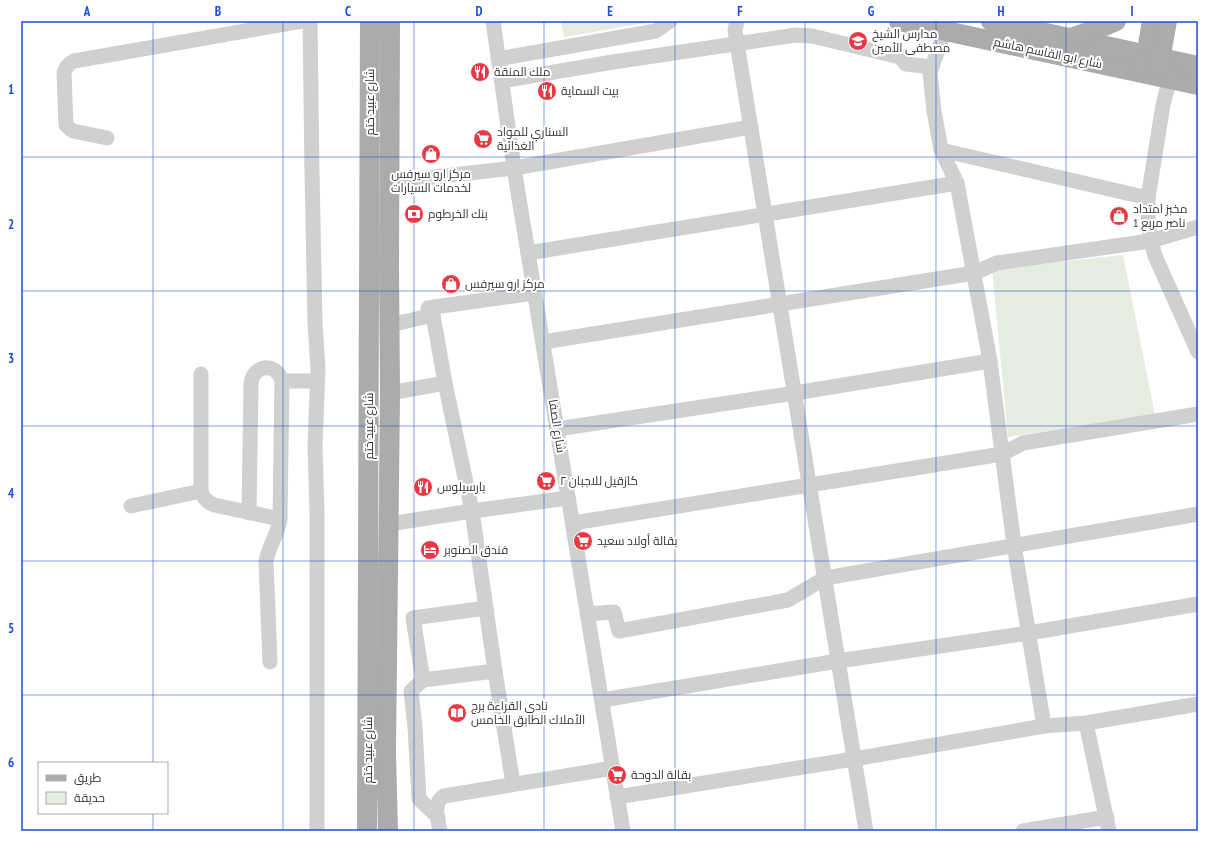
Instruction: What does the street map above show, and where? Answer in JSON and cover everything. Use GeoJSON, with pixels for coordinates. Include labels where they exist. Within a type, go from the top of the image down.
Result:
{"type":"FeatureCollection","features":[{"type":"Feature","properties":{"kind":"main road","name":"شارع عبيد ختم"},"geometry":{"type":"LineString","coordinates":[[368,831],[370,21]]}},
{"type":"Feature","properties":{"kind":"main road","name":"شارع عبيد ختم"},"geometry":{"type":"LineString","coordinates":[[388,831],[386,752],[390,393],[390,21]]}},
{"type":"Feature","properties":{"kind":"main road","name":"شارع ابو القاسم هاشم"},"geometry":{"type":"LineString","coordinates":[[898,21],[945,31],[1158,67],[1198,66]]}},
{"type":"Feature","properties":{"kind":"main road","name":"شارع ابو القاسم هاشم"},"geometry":{"type":"LineString","coordinates":[[990,21],[1070,38],[1158,67],[1198,86]]}},
{"type":"Feature","properties":{"kind":"main road"},"geometry":{"type":"LineString","coordinates":[[1070,38],[1116,21]]}},
{"type":"Feature","properties":{"kind":"main road"},"geometry":{"type":"LineString","coordinates":[[1152,21],[1158,67]]}},
{"type":"Feature","properties":{"kind":"main road"},"geometry":{"type":"LineString","coordinates":[[1158,67],[1166,21]]}},
{"type":"Feature","properties":{"kind":"street"},"geometry":{"type":"LineString","coordinates":[[107,138],[73,131],[66,125],[64,73],[69,64],[74,61],[302,21]]}},
{"type":"Feature","properties":{"kind":"street"},"geometry":{"type":"LineString","coordinates":[[310,21],[315,323],[318,369],[315,445],[317,513],[317,831]]}},
{"type":"Feature","properties":{"kind":"street","name":"شارع الصفا"},"geometry":{"type":"LineString","coordinates":[[493,21],[514,168],[623,831]]}},
{"type":"Feature","properties":{"kind":"street"},"geometry":{"type":"LineString","coordinates":[[498,59],[656,31],[670,21]]}},
{"type":"Feature","properties":{"kind":"street"},"geometry":{"type":"LineString","coordinates":[[737,21],[735,30],[866,831]]}},
{"type":"Feature","properties":{"kind":"street"},"geometry":{"type":"LineString","coordinates":[[945,31],[932,67],[930,78],[934,111],[941,150],[956,183],[990,361],[1014,545],[1044,726]]}},
{"type":"Feature","properties":{"kind":"street"},"geometry":{"type":"LineString","coordinates":[[502,81],[613,62],[796,35],[812,36],[900,57],[906,64],[932,67]]}},
{"type":"Feature","properties":{"kind":"street"},"geometry":{"type":"LineString","coordinates":[[1158,67],[1163,106],[1148,198],[1147,213],[1150,241],[1155,256],[1192,324],[1198,352]]}},
{"type":"Feature","properties":{"kind":"street"},"geometry":{"type":"LineString","coordinates":[[389,182],[514,168],[751,127]]}},
{"type":"Feature","properties":{"kind":"street"},"geometry":{"type":"LineString","coordinates":[[941,150],[1148,198]]}},
{"type":"Feature","properties":{"kind":"street"},"geometry":{"type":"LineString","coordinates":[[528,253],[956,183]]}},
{"type":"Feature","properties":{"kind":"street"},"geometry":{"type":"LineString","coordinates":[[543,342],[974,273],[997,263],[1150,241],[1198,227]]}},
{"type":"Feature","properties":{"kind":"street"},"geometry":{"type":"LineString","coordinates":[[514,784],[495,671],[472,511],[445,383],[433,315],[428,308],[535,293]]}},
{"type":"Feature","properties":{"kind":"street"},"geometry":{"type":"LineString","coordinates":[[390,325],[433,315]]}},
{"type":"Feature","properties":{"kind":"street"},"geometry":{"type":"LineString","coordinates":[[557,429],[795,394],[990,361]]}},
{"type":"Feature","properties":{"kind":"street"},"geometry":{"type":"LineString","coordinates":[[249,513],[251,379],[253,375],[261,369],[270,368],[278,373],[282,381],[280,519],[278,532],[269,548],[266,562],[270,662]]}},
{"type":"Feature","properties":{"kind":"street"},"geometry":{"type":"LineString","coordinates":[[201,374],[202,491],[205,500],[210,503],[249,513],[280,519]]}},
{"type":"Feature","properties":{"kind":"street"},"geometry":{"type":"LineString","coordinates":[[282,381],[317,381]]}},
{"type":"Feature","properties":{"kind":"street"},"geometry":{"type":"LineString","coordinates":[[390,393],[445,383]]}},
{"type":"Feature","properties":{"kind":"street"},"geometry":{"type":"LineString","coordinates":[[573,523],[1002,454],[1023,442],[1198,414]]}},
{"type":"Feature","properties":{"kind":"street"},"geometry":{"type":"LineString","coordinates":[[131,506],[202,491]]}},
{"type":"Feature","properties":{"kind":"street"},"geometry":{"type":"LineString","coordinates":[[389,524],[568,498]]}},
{"type":"Feature","properties":{"kind":"street"},"geometry":{"type":"LineString","coordinates":[[588,614],[614,612],[619,631],[788,600],[825,578],[1198,514]]}},
{"type":"Feature","properties":{"kind":"street"},"geometry":{"type":"LineString","coordinates":[[602,700],[1029,633],[1198,604]]}},
{"type":"Feature","properties":{"kind":"street"},"geometry":{"type":"LineString","coordinates":[[423,680],[413,618],[486,608]]}},
{"type":"Feature","properties":{"kind":"street"},"geometry":{"type":"LineString","coordinates":[[439,824],[419,799],[416,735],[411,691],[423,680],[495,671]]}},
{"type":"Feature","properties":{"kind":"street"},"geometry":{"type":"LineString","coordinates":[[618,797],[854,759],[1044,726],[1086,723],[1198,704]]}},
{"type":"Feature","properties":{"kind":"street"},"geometry":{"type":"LineString","coordinates":[[1023,831],[1108,824],[1086,723]]}},
{"type":"Feature","properties":{"kind":"street"},"geometry":{"type":"LineString","coordinates":[[439,824],[437,802],[444,796],[613,768]]}},
{"type":"Feature","properties":{"kind":"green space"},"geometry":{"type":"Polygon","coordinates":[[[561,21],[656,21],[564,37],[561,21]]]}},
{"type":"Feature","properties":{"kind":"green space"},"geometry":{"type":"Polygon","coordinates":[[[1123,255],[1155,415],[1008,437],[992,269],[1123,255]]]}},
{"type":"Feature","properties":{"kind":"place","name":"مدارس الشيخ مصطفى الأمين"},"geometry":{"type":"Point","coordinates":[858,41]}},
{"type":"Feature","properties":{"kind":"place","name":"ملك المنقة"},"geometry":{"type":"Point","coordinates":[480,72]}},
{"type":"Feature","properties":{"kind":"place","name":"بيت السماية"},"geometry":{"type":"Point","coordinates":[547,91]}},
{"type":"Feature","properties":{"kind":"place","name":"السناري للمواد الغذائية"},"geometry":{"type":"Point","coordinates":[483,139]}},
{"type":"Feature","properties":{"kind":"place","name":"مركز ارو سيرفس لخدمات السيارات"},"geometry":{"type":"Point","coordinates":[431,154]}},
{"type":"Feature","properties":{"kind":"place","name":"بنك الخرطوم"},"geometry":{"type":"Point","coordinates":[414,214]}},
{"type":"Feature","properties":{"kind":"place","name":"مخبز امتداد ناصر مربع 1"},"geometry":{"type":"Point","coordinates":[1119,216]}},
{"type":"Feature","properties":{"kind":"place","name":"مركز ارو سيرفس"},"geometry":{"type":"Point","coordinates":[451,284]}},
{"type":"Feature","properties":{"kind":"place","name":"كازقيل للاجبان ٢"},"geometry":{"type":"Point","coordinates":[546,481]}},
{"type":"Feature","properties":{"kind":"place","name":"بارسيلوس"},"geometry":{"type":"Point","coordinates":[423,487]}},
{"type":"Feature","properties":{"kind":"place","name":"بقالة أولاد سعيد"},"geometry":{"type":"Point","coordinates":[583,541]}},
{"type":"Feature","properties":{"kind":"place","name":"فندق الصنوبر"},"geometry":{"type":"Point","coordinates":[430,550]}},
{"type":"Feature","properties":{"kind":"place","name":"نادي القراءة برج الأملاك الطابق الخامس"},"geometry":{"type":"Point","coordinates":[457,713]}},
{"type":"Feature","properties":{"kind":"place","name":"بقالة الدوحة"},"geometry":{"type":"Point","coordinates":[617,775]}}]}
